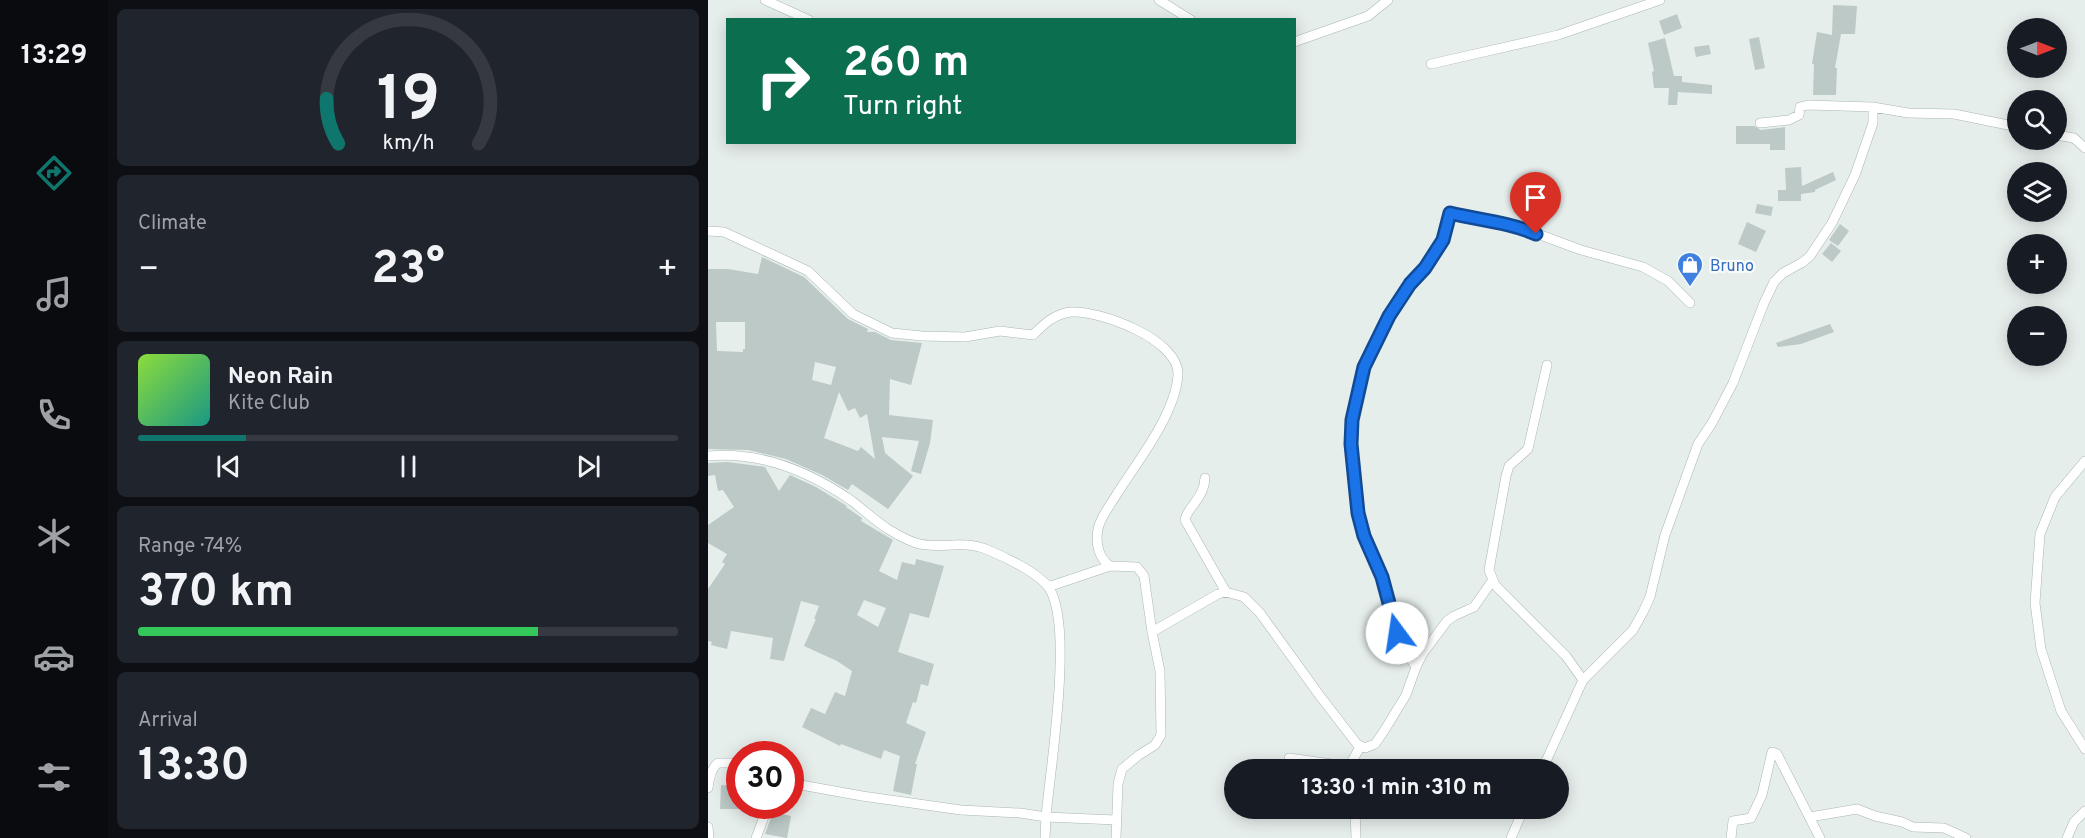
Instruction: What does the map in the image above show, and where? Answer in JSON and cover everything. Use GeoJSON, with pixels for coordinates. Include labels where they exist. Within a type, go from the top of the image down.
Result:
{"type":"FeatureCollection","features":[{"type":"Feature","properties":{"kind":"street"},"geometry":{"type":"LineString","coordinates":[[765,0],[805,18]]}},
{"type":"Feature","properties":{"kind":"street"},"geometry":{"type":"LineString","coordinates":[[1159,0],[1188,18]]}},
{"type":"Feature","properties":{"kind":"street"},"geometry":{"type":"LineString","coordinates":[[1296,41],[1368,16],[1388,0]]}},
{"type":"Feature","properties":{"kind":"street"},"geometry":{"type":"LineString","coordinates":[[1431,64],[1558,35],[1660,0]]}},
{"type":"Feature","properties":{"kind":"street"},"geometry":{"type":"LineString","coordinates":[[1760,123],[1789,120],[1798,115],[1803,105],[1873,107],[1908,113],[1954,114],[2007,125]]}},
{"type":"Feature","properties":{"kind":"street"},"geometry":{"type":"LineString","coordinates":[[1547,759],[1583,680],[1634,630],[1643,612],[1650,597],[1665,535],[1698,444],[1733,383],[1774,282],[1783,273],[1803,262],[1832,223],[1855,175],[1873,123],[1873,107]]}},
{"type":"Feature","properties":{"kind":"street"},"geometry":{"type":"LineString","coordinates":[[2067,137],[2074,138],[2085,148]]}},
{"type":"Feature","properties":{"kind":"street"},"geometry":{"type":"LineString","coordinates":[[1416,667],[1397,633],[1382,577],[1364,536],[1358,513],[1351,444],[1352,420],[1364,367],[1389,316],[1443,240],[1450,213],[1477,220],[1519,226],[1581,250],[1643,267],[1668,281],[1690,303]]}},
{"type":"Feature","properties":{"kind":"street"},"geometry":{"type":"LineString","coordinates":[[708,231],[724,232],[808,271],[853,314],[892,333],[965,337],[1000,331],[1033,335],[1048,319],[1069,312],[1086,312],[1131,327],[1172,355],[1178,374],[1168,410],[1151,443],[1099,527],[1099,552],[1110,566]]}},
{"type":"Feature","properties":{"kind":"street"},"geometry":{"type":"LineString","coordinates":[[1547,365],[1527,449],[1509,466],[1506,476],[1489,570],[1492,580],[1566,656],[1583,680]]}},
{"type":"Feature","properties":{"kind":"street"},"geometry":{"type":"LineString","coordinates":[[708,456],[730,454],[764,460],[794,469],[822,481],[886,528],[917,543],[963,544],[987,550],[1023,568],[1048,587],[1058,619],[1061,657],[1045,838]]}},
{"type":"Feature","properties":{"kind":"street"},"geometry":{"type":"LineString","coordinates":[[2085,461],[2055,497],[2043,524],[2040,534],[2035,603],[2041,649],[2055,697],[2085,749]]}},
{"type":"Feature","properties":{"kind":"street"},"geometry":{"type":"LineString","coordinates":[[1205,478],[1204,486],[1195,504],[1185,515],[1185,520],[1226,592]]}},
{"type":"Feature","properties":{"kind":"street"},"geometry":{"type":"LineString","coordinates":[[1048,587],[1110,566],[1137,567],[1144,576],[1160,671],[1160,739],[1122,769],[1116,838]]}},
{"type":"Feature","properties":{"kind":"street"},"geometry":{"type":"LineString","coordinates":[[1152,632],[1218,594],[1226,592],[1244,597],[1260,613],[1360,747],[1368,748],[1375,744],[1406,695],[1423,653],[1447,621],[1474,607],[1492,580]]}},
{"type":"Feature","properties":{"kind":"street"},"geometry":{"type":"LineString","coordinates":[[1353,759],[1360,747]]}},
{"type":"Feature","properties":{"kind":"street"},"geometry":{"type":"LineString","coordinates":[[1731,838],[1733,821],[1751,818],[1762,795],[1772,752],[1777,754],[1820,838]]}},
{"type":"Feature","properties":{"kind":"street"},"geometry":{"type":"LineString","coordinates":[[1289,758],[1296,759]]}},
{"type":"Feature","properties":{"kind":"street"},"geometry":{"type":"LineString","coordinates":[[708,788],[715,765],[726,764]]}},
{"type":"Feature","properties":{"kind":"street"},"geometry":{"type":"LineString","coordinates":[[804,786],[961,810],[1116,820]]}},
{"type":"Feature","properties":{"kind":"street"},"geometry":{"type":"LineString","coordinates":[[1810,817],[1857,809],[1913,827],[1944,828],[1958,832],[1966,838]]}},
{"type":"Feature","properties":{"kind":"street"},"geometry":{"type":"LineString","coordinates":[[2067,838],[2074,822],[2085,811]]}},
{"type":"Feature","properties":{"kind":"street"},"geometry":{"type":"LineString","coordinates":[[756,838],[763,819]]}},
{"type":"Feature","properties":{"kind":"street"},"geometry":{"type":"LineString","coordinates":[[1355,819],[1356,838]]}},
{"type":"Feature","properties":{"kind":"street"},"geometry":{"type":"LineString","coordinates":[[1511,838],[1519,819]]}},
{"type":"Feature","properties":{"kind":"street"},"geometry":{"type":"LineString","coordinates":[[708,827],[709,838]]}},
{"type":"Feature","properties":{"kind":"building"},"geometry":{"type":"Polygon","coordinates":[[[1833,5],[1857,6],[1855,34],[1841,34],[1835,68],[1837,68],[1836,95],[1813,95],[1814,64],[1812,64],[1817,32],[1832,35],[1833,5]]]}},
{"type":"Feature","properties":{"kind":"building"},"geometry":{"type":"Polygon","coordinates":[[[1677,14],[1682,28],[1664,35],[1659,21],[1677,14]]]}},
{"type":"Feature","properties":{"kind":"building"},"geometry":{"type":"Polygon","coordinates":[[[1759,37],[1765,68],[1755,70],[1749,39],[1759,37]]]}},
{"type":"Feature","properties":{"kind":"building"},"geometry":{"type":"Polygon","coordinates":[[[1665,38],[1674,76],[1682,76],[1682,82],[1712,85],[1712,94],[1678,92],[1677,105],[1668,105],[1669,88],[1654,88],[1652,72],[1654,71],[1648,43],[1665,38]]]}},
{"type":"Feature","properties":{"kind":"building"},"geometry":{"type":"Polygon","coordinates":[[[1709,45],[1711,54],[1696,57],[1694,47],[1709,45]]]}},
{"type":"Feature","properties":{"kind":"building"},"geometry":{"type":"Polygon","coordinates":[[[1736,126],[1754,126],[1761,130],[1785,127],[1785,150],[1770,150],[1770,144],[1736,144],[1736,126]]]}},
{"type":"Feature","properties":{"kind":"building"},"geometry":{"type":"Polygon","coordinates":[[[1801,167],[1802,186],[1833,172],[1836,180],[1815,192],[1801,194],[1801,201],[1778,201],[1778,190],[1786,190],[1785,168],[1801,167]]]}},
{"type":"Feature","properties":{"kind":"building"},"geometry":{"type":"Polygon","coordinates":[[[1757,204],[1773,207],[1771,216],[1755,213],[1757,204]]]}},
{"type":"Feature","properties":{"kind":"building"},"geometry":{"type":"Polygon","coordinates":[[[1747,222],[1766,231],[1756,252],[1738,244],[1747,222]]]}},
{"type":"Feature","properties":{"kind":"building"},"geometry":{"type":"Polygon","coordinates":[[[1840,224],[1849,231],[1838,246],[1829,240],[1840,224]]]}},
{"type":"Feature","properties":{"kind":"building"},"geometry":{"type":"Polygon","coordinates":[[[1831,243],[1841,251],[1832,262],[1822,254],[1831,243]]]}},
{"type":"Feature","properties":{"kind":"building"},"geometry":{"type":"Polygon","coordinates":[[[762,257],[804,277],[848,319],[868,329],[867,332],[875,332],[891,340],[922,343],[911,385],[890,379],[889,415],[933,420],[930,443],[921,474],[911,471],[919,441],[882,437],[885,453],[913,476],[888,509],[852,484],[848,490],[786,459],[748,450],[708,449],[708,269],[728,269],[758,274],[762,257]],[[716,322],[717,351],[743,352],[745,322],[716,322]],[[815,362],[812,380],[831,385],[836,367],[815,362]],[[839,392],[824,438],[858,451],[861,447],[875,459],[867,414],[860,418],[855,408],[848,411],[839,392]]]}},
{"type":"Feature","properties":{"kind":"building"},"geometry":{"type":"Polygon","coordinates":[[[1830,324],[1834,332],[1801,344],[1778,347],[1776,343],[1830,324]]]}},
{"type":"Feature","properties":{"kind":"building"},"geometry":{"type":"Polygon","coordinates":[[[727,462],[765,467],[779,491],[790,475],[816,487],[847,506],[862,518],[861,521],[893,540],[879,571],[897,580],[902,562],[915,565],[916,559],[944,566],[929,618],[910,613],[898,652],[934,664],[928,686],[921,684],[916,703],[913,702],[906,723],[926,732],[915,764],[917,764],[911,795],[893,791],[900,756],[884,750],[881,759],[841,744],[840,746],[802,727],[811,708],[825,714],[835,692],[845,696],[852,671],[837,661],[804,646],[819,606],[801,601],[784,661],[770,659],[773,638],[731,631],[727,649],[711,645],[712,642],[708,641],[708,589],[725,564],[722,562],[727,554],[708,543],[708,525],[734,507],[723,490],[718,491],[715,475],[708,476],[708,463],[727,462]],[[864,600],[857,615],[878,627],[886,608],[864,600]]]}},
{"type":"Feature","properties":{"kind":"building"},"geometry":{"type":"Polygon","coordinates":[[[721,785],[726,785],[726,809],[720,809],[721,785]]]}},
{"type":"Feature","properties":{"kind":"building"},"geometry":{"type":"Polygon","coordinates":[[[770,819],[790,819],[787,838],[765,834],[770,819]]]}},
{"type":"Feature","properties":{"kind":"place","name":"Bruno"},"geometry":{"type":"Point","coordinates":[1690,288]}},
{"type":"Feature","properties":{"kind":"route"},"geometry":{"type":"LineString","coordinates":[[1397,633],[1382,577],[1364,536],[1358,513],[1351,444],[1355,401],[1364,367],[1389,316],[1443,240],[1450,213],[1477,220],[1519,226],[1536,234]]}}]}
